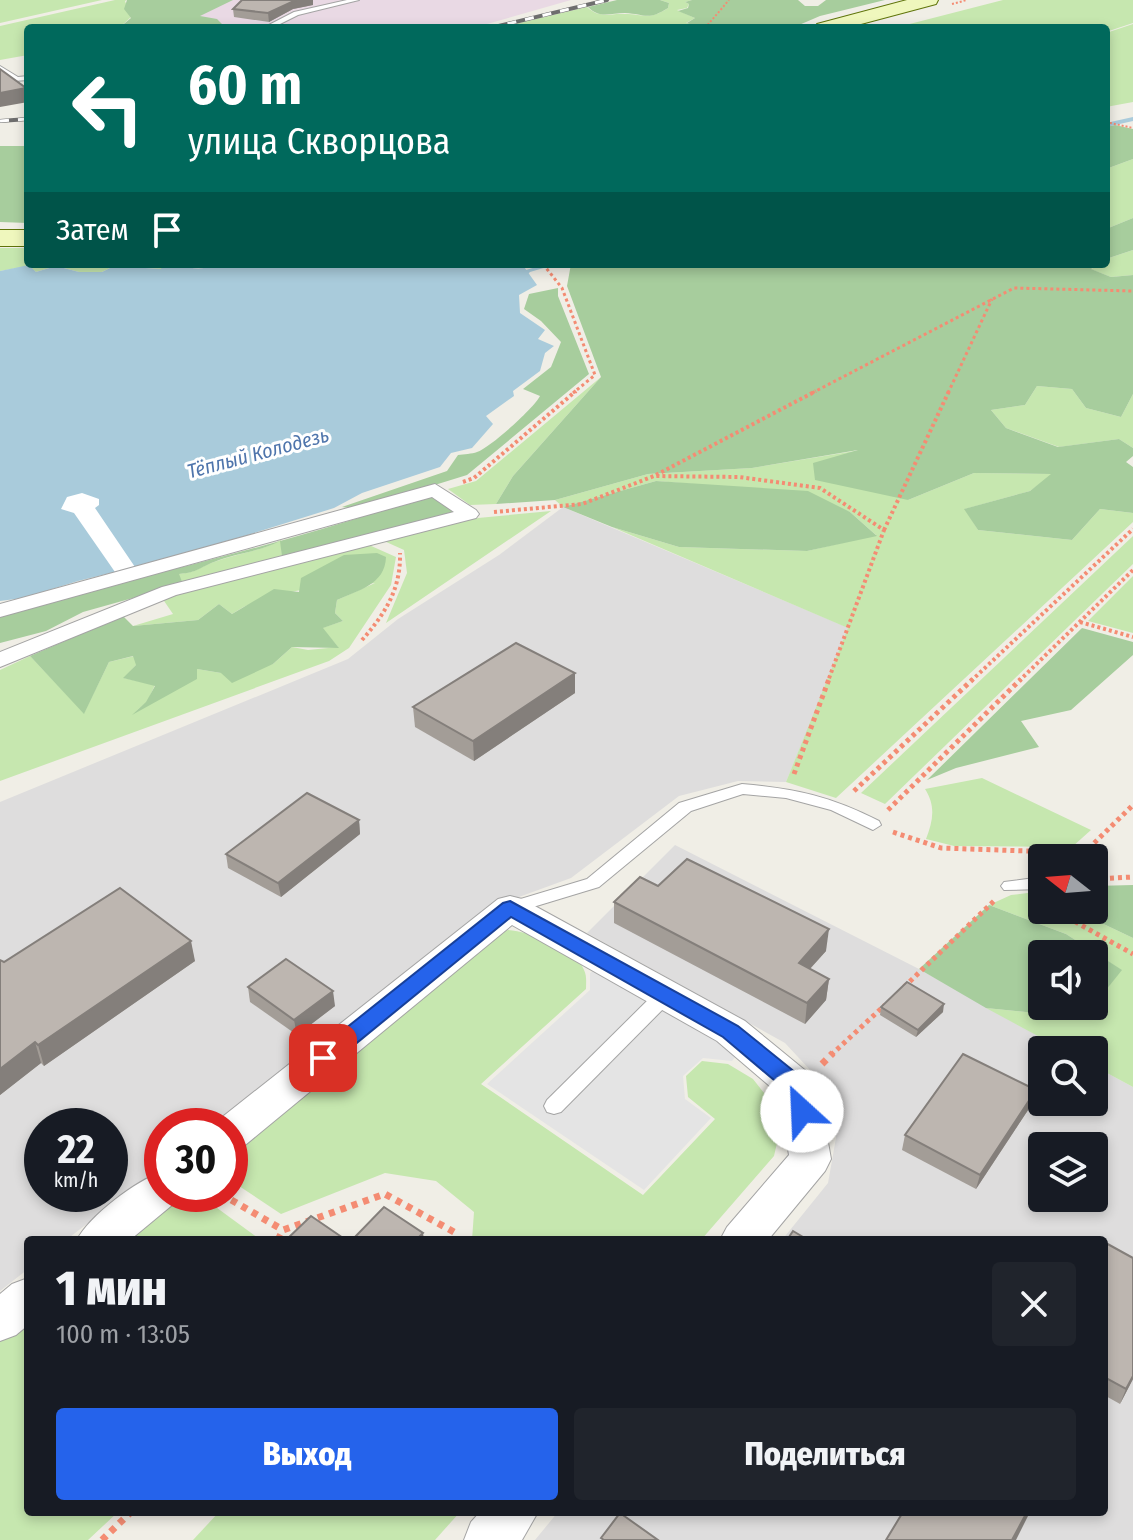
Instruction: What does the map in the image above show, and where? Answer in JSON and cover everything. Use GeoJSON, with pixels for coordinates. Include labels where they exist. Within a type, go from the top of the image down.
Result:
{"type":"FeatureCollection","features":[{"type":"Feature","properties":{"kind":"main road"},"geometry":{"type":"LineString","coordinates":[[839,24],[929,0]]}},
{"type":"Feature","properties":{"kind":"main road"},"geometry":{"type":"LineString","coordinates":[[0,238],[24,238]]}},
{"type":"Feature","properties":{"kind":"street"},"geometry":{"type":"LineString","coordinates":[[0,611],[435,490],[469,514]]}},
{"type":"Feature","properties":{"kind":"street"},"geometry":{"type":"LineString","coordinates":[[0,660],[169,591],[469,514]]}},
{"type":"Feature","properties":{"kind":"street"},"geometry":{"type":"LineString","coordinates":[[248,1119],[510,908],[731,1031],[798,1087],[810,1159],[745,1236]]}},
{"type":"Feature","properties":{"kind":"street"},"geometry":{"type":"LineString","coordinates":[[104,1236],[144,1204]]}},
{"type":"Feature","properties":{"kind":"street"},"geometry":{"type":"LineString","coordinates":[[0,1321],[24,1301]]}},
{"type":"Feature","properties":{"kind":"street"},"geometry":{"type":"LineString","coordinates":[[489,1540],[510,1516]]}},
{"type":"Feature","properties":{"kind":"lane"},"geometry":{"type":"LineString","coordinates":[[275,24],[296,13],[356,0]]}},
{"type":"Feature","properties":{"kind":"lane"},"geometry":{"type":"LineString","coordinates":[[0,68],[17,79],[24,78]]}},
{"type":"Feature","properties":{"kind":"lane"},"geometry":{"type":"LineString","coordinates":[[510,908],[593,883],[685,807],[742,789],[786,793],[837,806],[873,825]]}},
{"type":"Feature","properties":{"kind":"lane"},"geometry":{"type":"LineString","coordinates":[[1010,886],[1028,884]]}},
{"type":"Feature","properties":{"kind":"lane"},"geometry":{"type":"LineString","coordinates":[[554,1106],[665,995]]}},
{"type":"Feature","properties":{"kind":"path"},"geometry":{"type":"LineString","coordinates":[[708,24],[729,0]]}},
{"type":"Feature","properties":{"kind":"path"},"geometry":{"type":"LineString","coordinates":[[1110,123],[1133,128]]}},
{"type":"Feature","properties":{"kind":"path"},"geometry":{"type":"LineString","coordinates":[[435,490],[474,478],[595,375],[562,288],[546,268]]}},
{"type":"Feature","properties":{"kind":"path"},"geometry":{"type":"LineString","coordinates":[[469,514],[582,504],[654,476],[1014,288],[1133,291]]}},
{"type":"Feature","properties":{"kind":"path"},"geometry":{"type":"LineString","coordinates":[[786,793],[884,530],[992,299]]}},
{"type":"Feature","properties":{"kind":"path"},"geometry":{"type":"LineString","coordinates":[[654,476],[739,477],[820,488],[884,530]]}},
{"type":"Feature","properties":{"kind":"path"},"geometry":{"type":"LineString","coordinates":[[863,800],[851,794],[1133,529]]}},
{"type":"Feature","properties":{"kind":"path"},"geometry":{"type":"LineString","coordinates":[[362,640],[384,616],[402,574],[400,552],[367,540]]}},
{"type":"Feature","properties":{"kind":"path"},"geometry":{"type":"LineString","coordinates":[[1028,852],[941,848],[873,825],[1133,570]]}},
{"type":"Feature","properties":{"kind":"path"},"geometry":{"type":"LineString","coordinates":[[1080,622],[1133,637]]}},
{"type":"Feature","properties":{"kind":"path"},"geometry":{"type":"LineString","coordinates":[[875,805],[887,811]]}},
{"type":"Feature","properties":{"kind":"path"},"geometry":{"type":"LineString","coordinates":[[1093,844],[1133,805]]}},
{"type":"Feature","properties":{"kind":"path"},"geometry":{"type":"LineString","coordinates":[[1108,878],[1133,877]]}},
{"type":"Feature","properties":{"kind":"path"},"geometry":{"type":"LineString","coordinates":[[898,992],[1010,886]]}},
{"type":"Feature","properties":{"kind":"path"},"geometry":{"type":"LineString","coordinates":[[1079,924],[1133,954]]}},
{"type":"Feature","properties":{"kind":"path"},"geometry":{"type":"LineString","coordinates":[[798,1087],[887,1003]]}},
{"type":"Feature","properties":{"kind":"path"},"geometry":{"type":"LineString","coordinates":[[280,1236],[283,1230],[385,1194],[454,1232],[453,1236]]}},
{"type":"Feature","properties":{"kind":"path"},"geometry":{"type":"LineString","coordinates":[[248,1210],[283,1230]]}},
{"type":"Feature","properties":{"kind":"path"},"geometry":{"type":"LineString","coordinates":[[102,1540],[127,1516]]}},
{"type":"Feature","properties":{"kind":"shaded area"},"geometry":{"type":"Polygon","coordinates":[[[226,0],[571,0],[487,24],[179,24],[226,0]]]}},
{"type":"Feature","properties":{"kind":"shaded area"},"geometry":{"type":"Polygon","coordinates":[[[563,507],[849,628],[786,782],[738,781],[679,796],[571,878],[505,902],[237,1108],[144,1108],[144,1180],[128,1192],[128,1108],[24,1108],[24,1212],[102,1212],[71,1236],[24,1236],[24,1272],[0,1291],[0,802],[348,659],[398,619],[499,555],[563,507]]]}},
{"type":"Feature","properties":{"kind":"shaded area"},"geometry":{"type":"Polygon","coordinates":[[[675,845],[919,969],[1039,1036],[1028,1036],[1028,1116],[1108,1116],[1108,1074],[1133,1087],[1133,1540],[535,1540],[555,1516],[1108,1516],[1108,1236],[785,1236],[828,1183],[836,1138],[824,1085],[785,1043],[587,933],[675,845]]]}},
{"type":"Feature","properties":{"kind":"shaded area"},"geometry":{"type":"Polygon","coordinates":[[[610,957],[752,1036],[732,1061],[703,1058],[683,1076],[685,1099],[711,1118],[644,1190],[487,1084],[590,990],[590,973],[610,957]]]}},
{"type":"Feature","properties":{"kind":"green space"},"geometry":{"type":"Polygon","coordinates":[[[0,0],[102,0],[0,23],[0,0]]]}},
{"type":"Feature","properties":{"kind":"green space"},"geometry":{"type":"Polygon","coordinates":[[[115,0],[127,0],[131,17],[123,24],[24,24],[24,56],[0,60],[0,26],[115,0]]]}},
{"type":"Feature","properties":{"kind":"green space"},"geometry":{"type":"Polygon","coordinates":[[[127,0],[233,0],[200,16],[217,19],[222,24],[124,24],[131,18],[124,9],[127,0]]]}},
{"type":"Feature","properties":{"kind":"green space"},"geometry":{"type":"Polygon","coordinates":[[[617,0],[660,0],[669,3],[668,8],[651,16],[601,14],[588,7],[617,0]]]}},
{"type":"Feature","properties":{"kind":"green space"},"geometry":{"type":"Polygon","coordinates":[[[660,0],[692,0],[685,2],[689,4],[687,8],[677,10],[695,18],[686,23],[694,24],[516,24],[587,7],[600,14],[651,16],[668,8],[669,3],[660,0]]]}},
{"type":"Feature","properties":{"kind":"green space"},"geometry":{"type":"Polygon","coordinates":[[[798,0],[805,6],[818,6],[826,0],[885,0],[820,16],[801,24],[690,24],[687,23],[695,18],[678,11],[688,8],[689,4],[685,2],[798,0]]]}},
{"type":"Feature","properties":{"kind":"green space"},"geometry":{"type":"Polygon","coordinates":[[[1003,0],[1133,0],[1133,23],[1110,31],[1110,24],[910,24],[1003,0]]]}},
{"type":"Feature","properties":{"kind":"green space"},"geometry":{"type":"Polygon","coordinates":[[[1133,24],[1133,102],[1110,106],[1110,32],[1133,24]]]}},
{"type":"Feature","properties":{"kind":"green space"},"geometry":{"type":"Polygon","coordinates":[[[1110,126],[1133,129],[1133,159],[1110,168],[1110,126]]]}},
{"type":"Feature","properties":{"kind":"green space"},"geometry":{"type":"Polygon","coordinates":[[[0,146],[24,146],[24,223],[0,222],[0,146]]]}},
{"type":"Feature","properties":{"kind":"green space"},"geometry":{"type":"Polygon","coordinates":[[[1133,159],[1133,218],[1110,227],[1110,168],[1133,159]]]}},
{"type":"Feature","properties":{"kind":"green space"},"geometry":{"type":"Polygon","coordinates":[[[1133,218],[1133,250],[1110,258],[1110,227],[1133,218]]]}},
{"type":"Feature","properties":{"kind":"green space"},"geometry":{"type":"Polygon","coordinates":[[[0,248],[24,248],[24,267],[0,271],[0,248]]]}},
{"type":"Feature","properties":{"kind":"green space"},"geometry":{"type":"Polygon","coordinates":[[[1133,250],[1133,275],[1111,277],[1090,269],[1110,268],[1110,258],[1133,250]]]}},
{"type":"Feature","properties":{"kind":"green space"},"geometry":{"type":"Polygon","coordinates":[[[64,268],[110,268],[102,272],[64,268]]]}},
{"type":"Feature","properties":{"kind":"green space"},"geometry":{"type":"Polygon","coordinates":[[[570,268],[1092,268],[1111,277],[1133,275],[1133,394],[1121,417],[1086,408],[1072,389],[1037,386],[1025,405],[991,410],[1006,428],[1058,447],[1119,439],[1133,448],[1133,456],[1126,462],[1133,467],[1133,513],[1100,509],[1072,540],[978,530],[964,509],[1030,491],[1051,474],[974,473],[908,500],[815,480],[813,463],[858,450],[752,468],[648,474],[555,500],[496,504],[513,476],[601,377],[567,286],[570,268]]]}},
{"type":"Feature","properties":{"kind":"green space"},"geometry":{"type":"Polygon","coordinates":[[[558,288],[558,296],[589,374],[467,475],[357,509],[342,507],[447,471],[458,455],[483,449],[529,409],[540,396],[523,389],[551,367],[561,342],[524,309],[529,294],[558,288]]]}},
{"type":"Feature","properties":{"kind":"green space"},"geometry":{"type":"Polygon","coordinates":[[[601,377],[513,476],[496,504],[470,505],[448,489],[476,481],[601,377]]]}},
{"type":"Feature","properties":{"kind":"green space"},"geometry":{"type":"Polygon","coordinates":[[[1037,386],[1072,389],[1086,408],[1121,417],[1133,394],[1133,448],[1119,439],[1059,447],[1006,428],[991,410],[1025,405],[1037,386]]]}},
{"type":"Feature","properties":{"kind":"green space"},"geometry":{"type":"Polygon","coordinates":[[[873,448],[908,500],[974,473],[1053,474],[1030,491],[965,509],[978,530],[1072,540],[1100,509],[1133,513],[1133,522],[836,798],[786,782],[848,628],[612,527],[679,547],[807,551],[876,535],[850,512],[742,488],[656,481],[563,507],[555,500],[648,474],[752,468],[873,448]]]}},
{"type":"Feature","properties":{"kind":"green space"},"geometry":{"type":"Polygon","coordinates":[[[656,481],[808,491],[850,512],[877,536],[807,551],[679,547],[612,527],[563,507],[656,481]]]}},
{"type":"Feature","properties":{"kind":"green space"},"geometry":{"type":"Polygon","coordinates":[[[428,495],[455,512],[282,557],[280,541],[179,574],[183,584],[83,612],[46,631],[0,643],[0,613],[269,544],[428,495]]]}},
{"type":"Feature","properties":{"kind":"green space"},"geometry":{"type":"Polygon","coordinates":[[[551,511],[386,623],[407,573],[404,550],[384,541],[478,518],[551,511]]]}},
{"type":"Feature","properties":{"kind":"green space"},"geometry":{"type":"Polygon","coordinates":[[[1133,536],[1133,564],[885,804],[861,793],[1133,536]]]}},
{"type":"Feature","properties":{"kind":"green space"},"geometry":{"type":"Polygon","coordinates":[[[281,540],[282,557],[183,584],[178,574],[194,571],[281,540]]]}},
{"type":"Feature","properties":{"kind":"green space"},"geometry":{"type":"Polygon","coordinates":[[[369,545],[396,557],[391,585],[349,648],[329,661],[0,781],[0,670],[30,656],[84,713],[109,662],[134,656],[137,664],[124,678],[155,685],[147,702],[136,711],[197,669],[221,673],[273,664],[292,647],[308,650],[338,647],[322,628],[343,621],[335,613],[337,600],[375,583],[282,594],[264,598],[232,614],[219,604],[198,620],[133,626],[173,614],[162,598],[369,545]]]}},
{"type":"Feature","properties":{"kind":"green space"},"geometry":{"type":"Polygon","coordinates":[[[377,553],[386,557],[381,574],[369,585],[337,600],[335,613],[343,621],[323,628],[339,648],[292,647],[273,664],[232,683],[221,673],[197,669],[197,679],[132,715],[146,702],[155,686],[123,678],[136,665],[133,656],[109,662],[84,714],[30,656],[123,616],[133,626],[198,620],[219,604],[232,614],[274,589],[299,592],[301,578],[344,555],[377,553]]]}},
{"type":"Feature","properties":{"kind":"green space"},"geometry":{"type":"Polygon","coordinates":[[[1133,576],[1133,633],[1088,621],[1133,576]]]}},
{"type":"Feature","properties":{"kind":"green space"},"geometry":{"type":"Polygon","coordinates":[[[1082,628],[1133,642],[1133,655],[1071,710],[1021,721],[1039,747],[956,768],[927,780],[1082,628]]]}},
{"type":"Feature","properties":{"kind":"green space"},"geometry":{"type":"Polygon","coordinates":[[[982,778],[1091,830],[1075,844],[954,846],[926,839],[932,814],[931,801],[925,789],[982,778]]]}},
{"type":"Feature","properties":{"kind":"green space"},"geometry":{"type":"Polygon","coordinates":[[[1133,885],[1133,938],[1104,924],[1108,924],[1108,886],[1133,885]]]}},
{"type":"Feature","properties":{"kind":"green space"},"geometry":{"type":"Polygon","coordinates":[[[1028,893],[1028,920],[989,905],[1011,895],[1028,893]]]}},
{"type":"Feature","properties":{"kind":"green space"},"geometry":{"type":"Polygon","coordinates":[[[989,905],[1028,920],[1028,924],[1039,924],[1075,940],[1028,940],[1028,1012],[986,1008],[919,969],[989,905]]]}},
{"type":"Feature","properties":{"kind":"green space"},"geometry":{"type":"Polygon","coordinates":[[[1039,924],[1104,924],[1133,938],[1133,1087],[1108,1074],[1108,1036],[1038,1036],[986,1008],[1028,1012],[1028,1020],[1108,1020],[1108,987],[1121,970],[1108,961],[1108,940],[1075,940],[1039,924]]]}},
{"type":"Feature","properties":{"kind":"green space"},"geometry":{"type":"Polygon","coordinates":[[[508,930],[540,937],[572,954],[585,972],[586,989],[481,1084],[643,1195],[715,1119],[688,1097],[686,1076],[702,1061],[728,1064],[753,1079],[772,1103],[780,1130],[774,1156],[704,1236],[472,1236],[474,1212],[436,1181],[385,1173],[281,1214],[248,1192],[248,1134],[488,937],[508,930]]]}},
{"type":"Feature","properties":{"kind":"green space"},"geometry":{"type":"Polygon","coordinates":[[[1108,961],[1122,970],[1108,988],[1108,961]]]}},
{"type":"Feature","properties":{"kind":"green space"},"geometry":{"type":"Polygon","coordinates":[[[153,1212],[223,1212],[255,1236],[124,1236],[153,1212]]]}},
{"type":"Feature","properties":{"kind":"green space"},"geometry":{"type":"Polygon","coordinates":[[[24,1318],[24,1516],[114,1516],[88,1540],[0,1540],[0,1339],[24,1318]]]}},
{"type":"Feature","properties":{"kind":"green space"},"geometry":{"type":"Polygon","coordinates":[[[215,1516],[456,1516],[435,1540],[193,1540],[215,1516]]]}},
{"type":"Feature","properties":{"kind":"water"},"geometry":{"type":"Polygon","coordinates":[[[24,266],[36,272],[49,268],[79,272],[102,272],[110,268],[525,268],[537,285],[519,295],[520,313],[545,330],[538,339],[554,346],[545,353],[540,371],[513,391],[514,396],[486,416],[493,424],[472,448],[451,453],[440,467],[362,493],[334,508],[187,554],[23,598],[0,601],[0,271],[24,266]]]}},
{"type":"Feature","properties":{"kind":"pier"},"geometry":{"type":"Polygon","coordinates":[[[82,493],[99,499],[99,505],[95,508],[135,567],[115,572],[74,513],[61,509],[67,497],[82,493]]]}},
{"type":"Feature","properties":{"kind":"building"},"geometry":{"type":"Polygon","coordinates":[[[242,0],[296,0],[268,13],[233,9],[242,0]]]}},
{"type":"Feature","properties":{"kind":"building"},"geometry":{"type":"Polygon","coordinates":[[[0,69],[24,87],[24,88],[0,93],[0,69]]]}},
{"type":"Feature","properties":{"kind":"building"},"geometry":{"type":"Polygon","coordinates":[[[516,643],[575,673],[473,741],[413,707],[516,643]]]}},
{"type":"Feature","properties":{"kind":"building"},"geometry":{"type":"Polygon","coordinates":[[[307,793],[359,820],[278,883],[226,854],[307,793]]]}},
{"type":"Feature","properties":{"kind":"building"},"geometry":{"type":"Polygon","coordinates":[[[687,859],[829,929],[799,963],[829,979],[807,1003],[614,902],[640,877],[658,886],[687,859]]]}},
{"type":"Feature","properties":{"kind":"building"},"geometry":{"type":"Polygon","coordinates":[[[120,888],[191,941],[38,1045],[35,1042],[0,1069],[0,960],[4,962],[120,888]]]}},
{"type":"Feature","properties":{"kind":"building"},"geometry":{"type":"Polygon","coordinates":[[[286,959],[333,991],[294,1020],[248,987],[286,959]]]}},
{"type":"Feature","properties":{"kind":"building"},"geometry":{"type":"Polygon","coordinates":[[[907,982],[944,1004],[918,1030],[881,1007],[907,982]]]}},
{"type":"Feature","properties":{"kind":"building"},"geometry":{"type":"Polygon","coordinates":[[[963,1054],[1028,1086],[1028,1102],[980,1175],[905,1135],[963,1054]]]}},
{"type":"Feature","properties":{"kind":"building"},"geometry":{"type":"Polygon","coordinates":[[[384,1207],[423,1233],[420,1236],[356,1236],[384,1207]]]}},
{"type":"Feature","properties":{"kind":"building"},"geometry":{"type":"Polygon","coordinates":[[[311,1216],[340,1236],[290,1236],[311,1216]]]}},
{"type":"Feature","properties":{"kind":"building"},"geometry":{"type":"Polygon","coordinates":[[[1108,1244],[1133,1258],[1133,1376],[1126,1389],[1108,1379],[1108,1244]]]}},
{"type":"Feature","properties":{"kind":"building"},"geometry":{"type":"Polygon","coordinates":[[[618,1516],[624,1516],[658,1540],[604,1540],[601,1538],[618,1516]]]}},
{"type":"Feature","properties":{"kind":"building"},"geometry":{"type":"Polygon","coordinates":[[[901,1516],[1025,1516],[1012,1540],[886,1540],[901,1516]]]}},
{"type":"Feature","properties":{"kind":"waterway","name":"Тёплый Колодезь"},"geometry":{"type":"LineString","coordinates":[[1110,124],[1133,119]]}},
{"type":"Feature","properties":{"kind":"waterway","name":"Тёплый Колодезь"},"geometry":{"type":"LineString","coordinates":[[520,279],[528,271],[539,268]]}},
{"type":"Feature","properties":{"kind":"railway"},"geometry":{"type":"LineString","coordinates":[[507,24],[607,0]]}},
{"type":"Feature","properties":{"kind":"railway"},"geometry":{"type":"LineString","coordinates":[[0,121],[24,119]]}},
{"type":"Feature","properties":{"kind":"route"},"geometry":{"type":"LineString","coordinates":[[323,1058],[510,908],[731,1031],[798,1087],[802,1111]]}}]}
